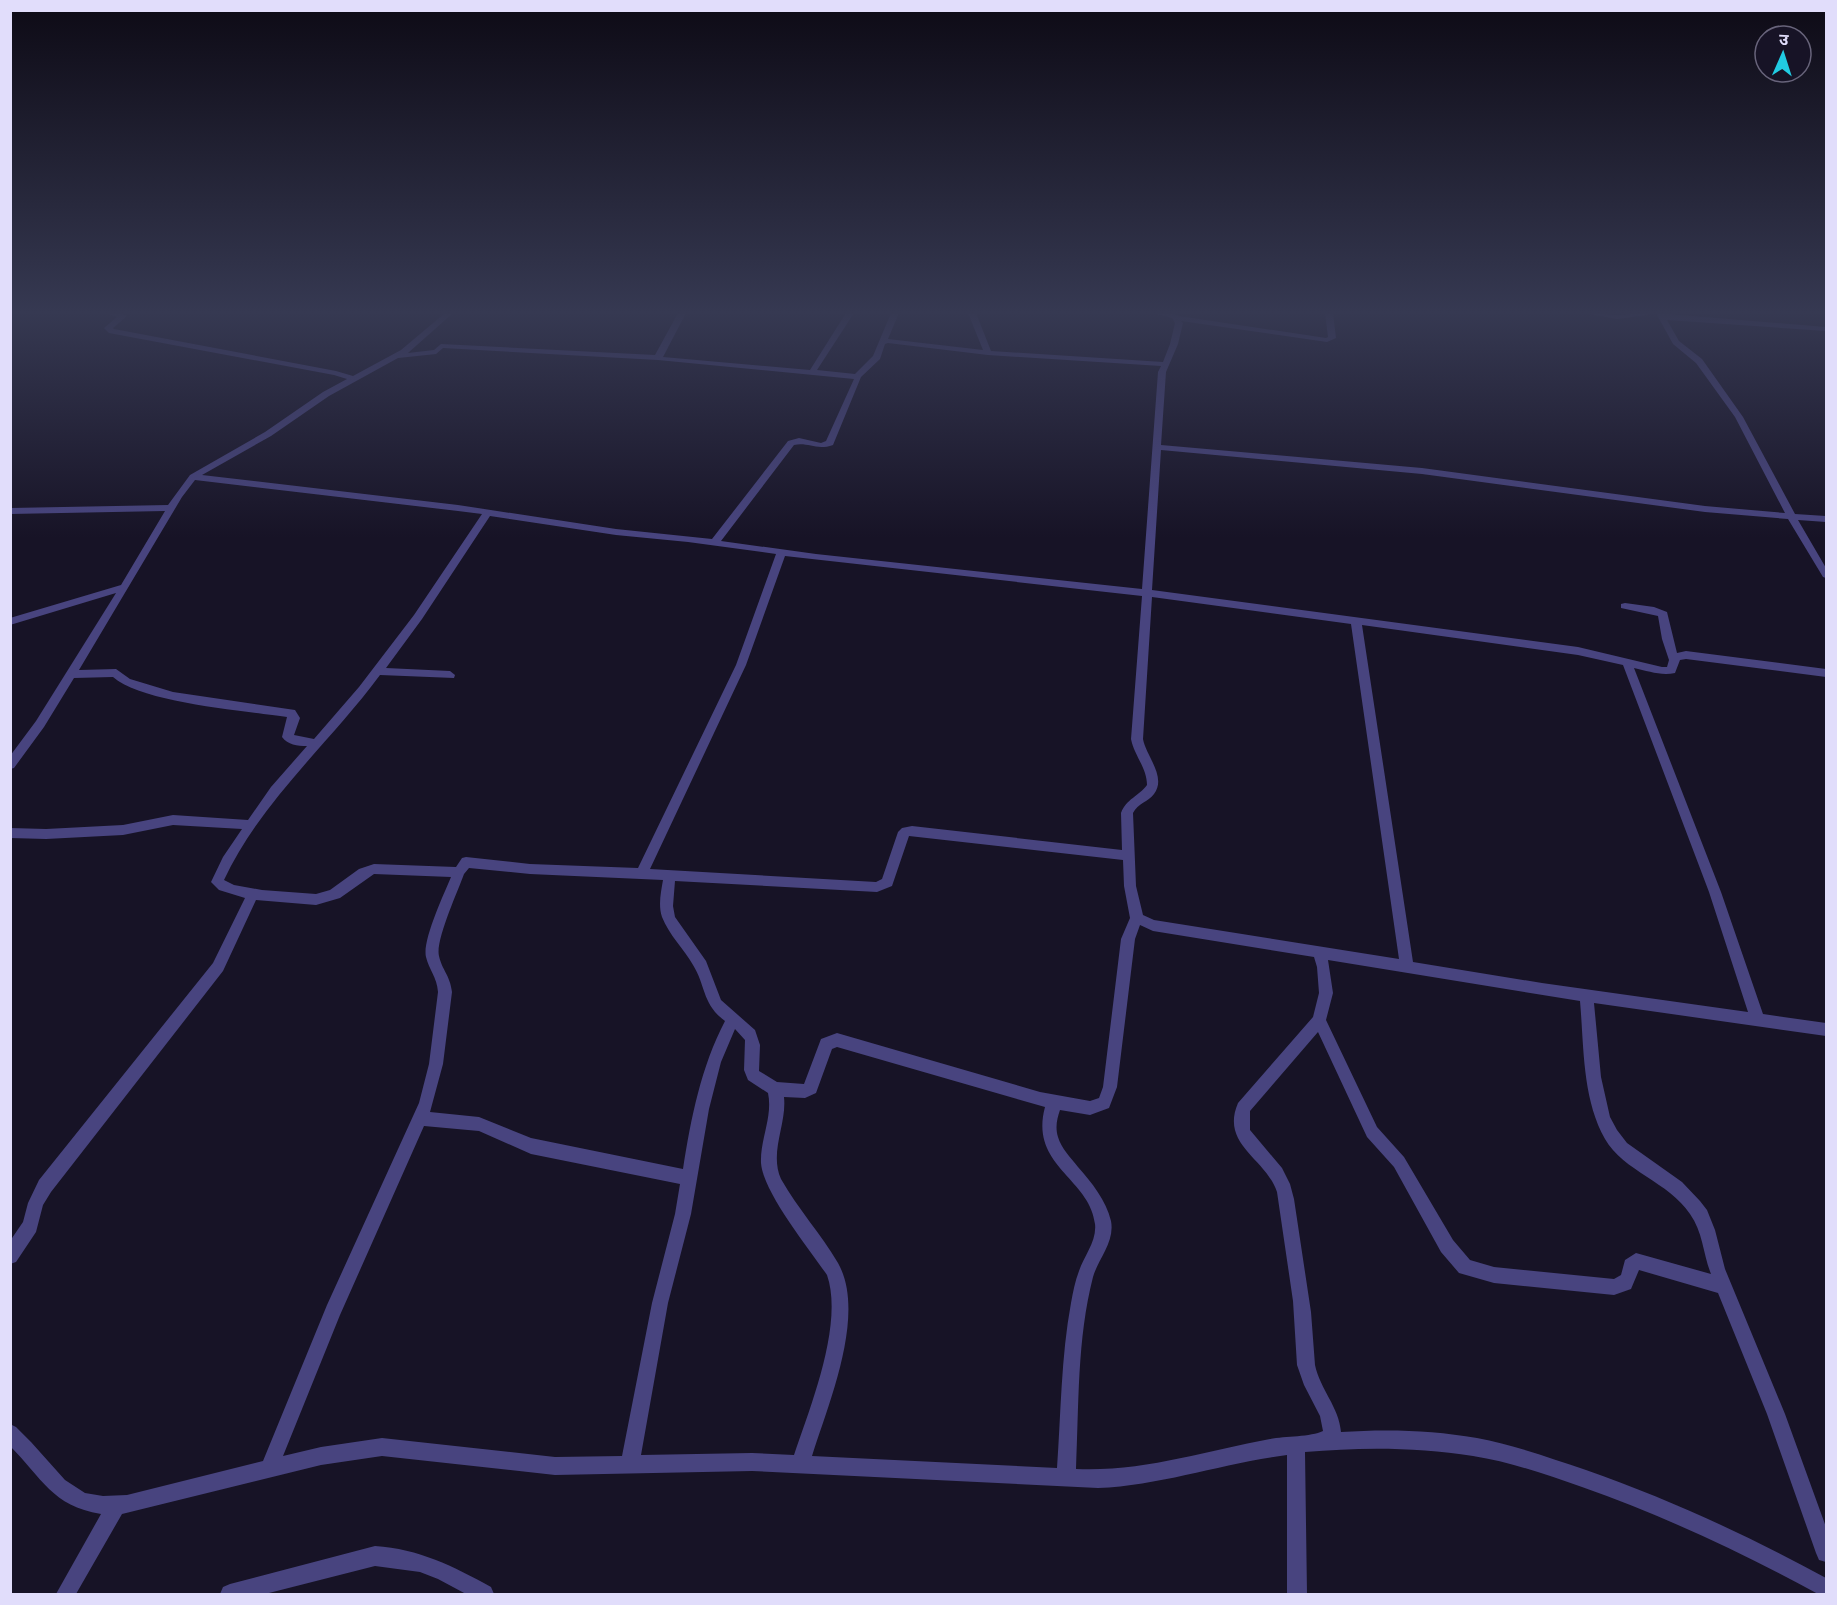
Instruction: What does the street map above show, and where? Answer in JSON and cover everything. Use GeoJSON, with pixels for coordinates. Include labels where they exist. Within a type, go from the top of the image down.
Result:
{"type":"FeatureCollection","features":[{"type":"Feature","properties":{"kind":"street"},"geometry":{"type":"LineString","coordinates":[[10,765],[71,675],[170,508],[193,477],[268,435],[311,403],[338,388]]}},
{"type":"Feature","properties":{"kind":"street"},"geometry":{"type":"LineString","coordinates":[[715,542],[791,443],[799,441],[822,446],[830,443],[853,388]]}},
{"type":"Feature","properties":{"kind":"street"},"geometry":{"type":"LineString","coordinates":[[670,875],[665,903],[670,922],[694,953],[716,1004],[750,1035],[753,1044],[750,1060],[753,1076],[775,1089],[805,1091],[811,1088],[826,1044],[837,1040],[1054,1103],[1090,1108],[1104,1103],[1107,1097],[1128,939],[1137,918],[1132,900],[1128,807],[1149,792],[1153,786],[1151,773],[1137,748],[1162,388]]}},
{"type":"Feature","properties":{"kind":"street"},"geometry":{"type":"LineString","coordinates":[[1720,388],[1745,427],[1792,517],[1827,575]]}},
{"type":"Feature","properties":{"kind":"street"},"geometry":{"type":"LineString","coordinates":[[1158,447],[1403,469],[1705,509],[1827,519]]}},
{"type":"Feature","properties":{"kind":"street"},"geometry":{"type":"LineString","coordinates":[[193,477],[488,512],[616,532],[1148,593],[1578,651],[1627,663],[1671,670],[1674,659],[1667,639],[1663,614],[1654,610],[1625,606]]}},
{"type":"Feature","properties":{"kind":"street"},"geometry":{"type":"LineString","coordinates":[[10,511],[170,508]]}},
{"type":"Feature","properties":{"kind":"street"},"geometry":{"type":"LineString","coordinates":[[459,872],[374,868],[366,870],[342,891],[316,900],[227,890],[218,882],[219,875],[275,790],[358,696],[423,610],[488,512]]}},
{"type":"Feature","properties":{"kind":"street"},"geometry":{"type":"LineString","coordinates":[[642,873],[741,665],[782,551]]}},
{"type":"Feature","properties":{"kind":"street"},"geometry":{"type":"LineString","coordinates":[[10,622],[125,587]]}},
{"type":"Feature","properties":{"kind":"street"},"geometry":{"type":"LineString","coordinates":[[1356,621],[1407,967]]}},
{"type":"Feature","properties":{"kind":"street"},"geometry":{"type":"LineString","coordinates":[[1674,659],[1680,656],[1694,656],[1827,673]]}},
{"type":"Feature","properties":{"kind":"street"},"geometry":{"type":"LineString","coordinates":[[1627,663],[1715,892],[1758,1020]]}},
{"type":"Feature","properties":{"kind":"street"},"geometry":{"type":"LineString","coordinates":[[376,671],[450,675]]}},
{"type":"Feature","properties":{"kind":"street"},"geometry":{"type":"LineString","coordinates":[[71,675],[116,673],[126,682],[173,696],[291,713],[294,718],[288,737],[296,741],[315,743]]}},
{"type":"Feature","properties":{"kind":"street"},"geometry":{"type":"LineString","coordinates":[[10,833],[46,834],[123,830],[174,820],[250,825]]}},
{"type":"Feature","properties":{"kind":"street"},"geometry":{"type":"LineString","coordinates":[[269,1469],[333,1311],[420,1118],[436,1064],[445,992],[444,980],[432,956],[433,941],[463,865],[472,862],[510,867],[877,887],[887,882],[902,836],[912,831],[1129,856]]}},
{"type":"Feature","properties":{"kind":"street"},"geometry":{"type":"LineString","coordinates":[[10,1256],[30,1226],[39,1195],[49,1180],[218,967],[253,894]]}},
{"type":"Feature","properties":{"kind":"street"},"geometry":{"type":"LineString","coordinates":[[1137,918],[1153,925],[1407,967],[1587,996],[1827,1030]]}},
{"type":"Feature","properties":{"kind":"street"},"geometry":{"type":"LineString","coordinates":[[1319,952],[1324,967],[1326,993],[1319,1020],[1243,1108],[1240,1119],[1245,1138],[1272,1166],[1286,1198],[1304,1321],[1306,1367],[1309,1378],[1332,1424],[1334,1432],[1330,1441]]}},
{"type":"Feature","properties":{"kind":"street"},"geometry":{"type":"LineString","coordinates":[[1587,996],[1597,1100],[1605,1124],[1612,1138],[1622,1148],[1696,1206],[1703,1218],[1724,1286],[1786,1437],[1827,1553]]}},
{"type":"Feature","properties":{"kind":"street"},"geometry":{"type":"LineString","coordinates":[[630,1464],[655,1326],[665,1278],[685,1206],[688,1178],[713,1064],[720,1042],[733,1019]]}},
{"type":"Feature","properties":{"kind":"street"},"geometry":{"type":"LineString","coordinates":[[1319,1020],[1372,1132],[1399,1162],[1447,1246],[1465,1267],[1494,1275],[1614,1287],[1623,1286],[1629,1280],[1631,1266],[1636,1261],[1724,1286]]}},
{"type":"Feature","properties":{"kind":"street"},"geometry":{"type":"LineString","coordinates":[[775,1089],[777,1106],[770,1147],[769,1171],[772,1180],[834,1272],[840,1306],[828,1376],[800,1464]]}},
{"type":"Feature","properties":{"kind":"street"},"geometry":{"type":"LineString","coordinates":[[1054,1103],[1047,1122],[1052,1147],[1095,1200],[1101,1215],[1104,1233],[1086,1272],[1078,1306],[1066,1478]]}},
{"type":"Feature","properties":{"kind":"street"},"geometry":{"type":"LineString","coordinates":[[420,1118],[479,1124],[531,1146],[688,1178]]}},
{"type":"Feature","properties":{"kind":"street"},"geometry":{"type":"LineString","coordinates":[[10,1433],[68,1496],[93,1506],[146,1500],[321,1456],[382,1447],[555,1466],[734,1462],[1066,1478],[1131,1478],[1296,1444],[1330,1441],[1419,1440],[1475,1447],[1534,1460],[1686,1517],[1827,1588]]}},
{"type":"Feature","properties":{"kind":"street"},"geometry":{"type":"LineString","coordinates":[[1296,1444],[1297,1594]]}},
{"type":"Feature","properties":{"kind":"street"},"geometry":{"type":"LineString","coordinates":[[66,1594],[116,1505]]}},
{"type":"Feature","properties":{"kind":"street"},"geometry":{"type":"LineString","coordinates":[[230,1594],[375,1556],[396,1557],[429,1564],[453,1575],[483,1594]]}}]}
